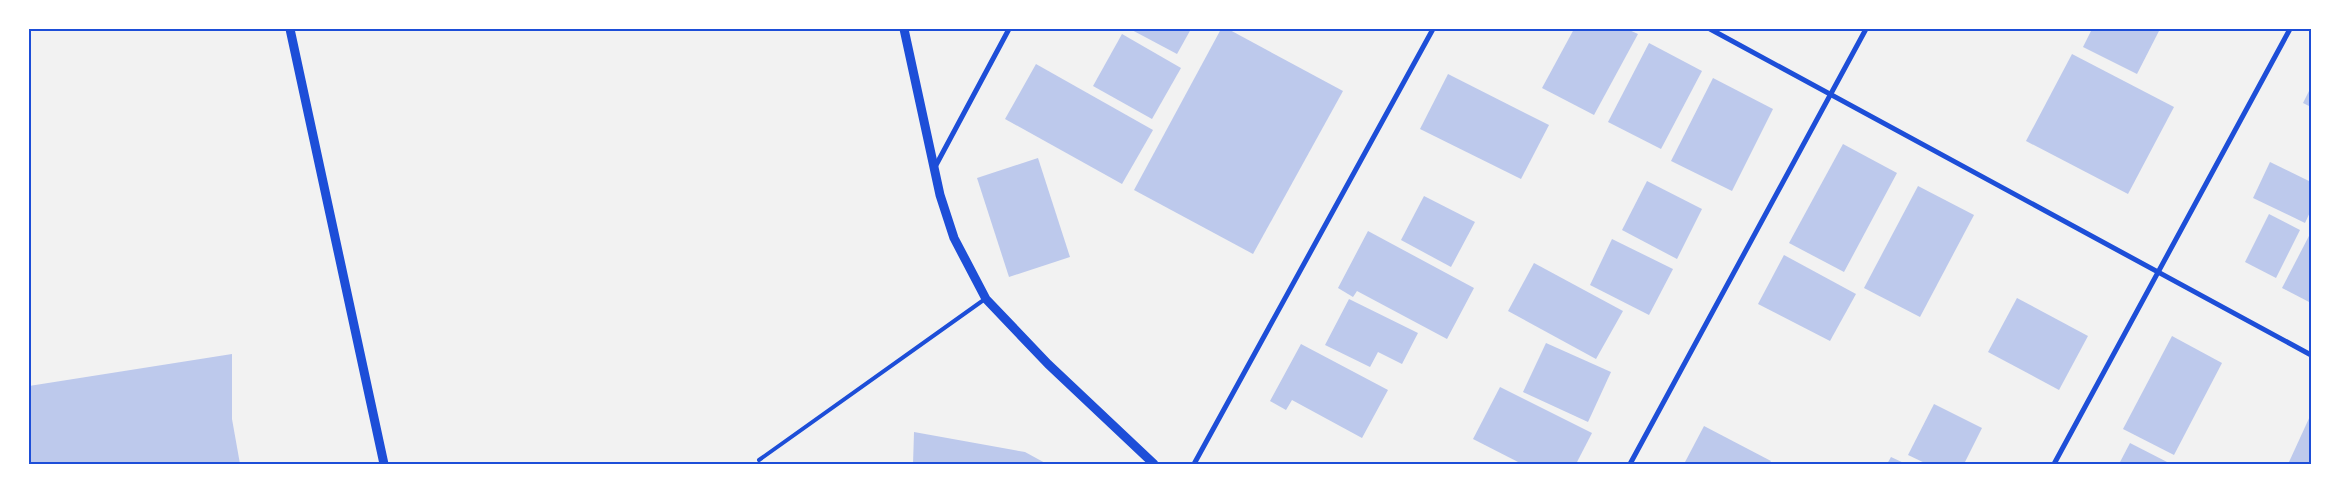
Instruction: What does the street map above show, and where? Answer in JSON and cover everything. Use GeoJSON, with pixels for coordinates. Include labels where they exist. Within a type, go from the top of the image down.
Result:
{"type":"FeatureCollection","features":[{"type":"Feature","properties":{"kind":"street"},"geometry":{"type":"LineString","coordinates":[[290,29],[384,464]]}},
{"type":"Feature","properties":{"kind":"street"},"geometry":{"type":"LineString","coordinates":[[904,29],[934,170],[954,238],[986,299],[1048,364],[1154,464]]}},
{"type":"Feature","properties":{"kind":"street"},"geometry":{"type":"LineString","coordinates":[[934,170],[1009,29]]}},
{"type":"Feature","properties":{"kind":"street"},"geometry":{"type":"LineString","coordinates":[[1194,464],[1433,29]]}},
{"type":"Feature","properties":{"kind":"street"},"geometry":{"type":"LineString","coordinates":[[1710,29],[2311,355]]}},
{"type":"Feature","properties":{"kind":"street"},"geometry":{"type":"LineString","coordinates":[[1630,464],[1866,29]]}},
{"type":"Feature","properties":{"kind":"street"},"geometry":{"type":"LineString","coordinates":[[2054,464],[2290,29]]}},
{"type":"Feature","properties":{"kind":"lane"},"geometry":{"type":"LineString","coordinates":[[758,460],[986,299]]}},
{"type":"Feature","properties":{"kind":"building"},"geometry":{"type":"Polygon","coordinates":[[[1130,29],[1191,29],[1177,54],[1130,29]]]}},
{"type":"Feature","properties":{"kind":"building"},"geometry":{"type":"Polygon","coordinates":[[[1221,29],[1228,29],[1343,91],[1253,254],[1134,190],[1221,29]]]}},
{"type":"Feature","properties":{"kind":"building"},"geometry":{"type":"Polygon","coordinates":[[[1574,29],[1627,29],[1638,34],[1594,115],[1542,88],[1574,29]]]}},
{"type":"Feature","properties":{"kind":"building"},"geometry":{"type":"Polygon","coordinates":[[[2092,29],[2160,29],[2137,74],[2083,47],[2092,29]]]}},
{"type":"Feature","properties":{"kind":"building"},"geometry":{"type":"Polygon","coordinates":[[[1122,34],[1181,68],[1152,119],[1093,86],[1122,34]]]}},
{"type":"Feature","properties":{"kind":"building"},"geometry":{"type":"Polygon","coordinates":[[[1649,43],[1702,71],[1661,149],[1608,122],[1649,43]]]}},
{"type":"Feature","properties":{"kind":"building"},"geometry":{"type":"Polygon","coordinates":[[[2072,54],[2174,107],[2128,194],[2026,141],[2072,54]]]}},
{"type":"Feature","properties":{"kind":"building"},"geometry":{"type":"Polygon","coordinates":[[[1036,64],[1153,130],[1122,184],[1005,119],[1036,64]]]}},
{"type":"Feature","properties":{"kind":"building"},"geometry":{"type":"Polygon","coordinates":[[[1448,74],[1549,125],[1521,179],[1420,129],[1448,74]]]}},
{"type":"Feature","properties":{"kind":"building"},"geometry":{"type":"Polygon","coordinates":[[[1713,78],[1773,109],[1732,191],[1671,161],[1713,78]]]}},
{"type":"Feature","properties":{"kind":"building"},"geometry":{"type":"Polygon","coordinates":[[[2311,87],[2311,107],[2303,103],[2311,87]]]}},
{"type":"Feature","properties":{"kind":"building"},"geometry":{"type":"Polygon","coordinates":[[[1843,144],[1897,173],[1844,272],[1789,243],[1843,144]]]}},
{"type":"Feature","properties":{"kind":"building"},"geometry":{"type":"Polygon","coordinates":[[[1038,158],[1070,257],[1009,277],[977,178],[1038,158]]]}},
{"type":"Feature","properties":{"kind":"building"},"geometry":{"type":"Polygon","coordinates":[[[2270,162],[2311,182],[2311,210],[2305,223],[2253,198],[2270,162]]]}},
{"type":"Feature","properties":{"kind":"building"},"geometry":{"type":"Polygon","coordinates":[[[1647,181],[1702,209],[1677,259],[1622,230],[1647,181]]]}},
{"type":"Feature","properties":{"kind":"building"},"geometry":{"type":"Polygon","coordinates":[[[1918,186],[1974,215],[1920,317],[1864,288],[1918,186]]]}},
{"type":"Feature","properties":{"kind":"building"},"geometry":{"type":"Polygon","coordinates":[[[1424,196],[1475,222],[1451,267],[1401,240],[1424,196]]]}},
{"type":"Feature","properties":{"kind":"building"},"geometry":{"type":"Polygon","coordinates":[[[2269,214],[2300,230],[2276,278],[2245,262],[2269,214]]]}},
{"type":"Feature","properties":{"kind":"building"},"geometry":{"type":"Polygon","coordinates":[[[1368,231],[1474,288],[1447,339],[1357,291],[1353,297],[1338,288],[1368,231]]]}},
{"type":"Feature","properties":{"kind":"building"},"geometry":{"type":"Polygon","coordinates":[[[2311,232],[2311,303],[2282,288],[2311,232]]]}},
{"type":"Feature","properties":{"kind":"building"},"geometry":{"type":"Polygon","coordinates":[[[1612,239],[1673,269],[1649,315],[1590,285],[1612,239]]]}},
{"type":"Feature","properties":{"kind":"building"},"geometry":{"type":"Polygon","coordinates":[[[1784,255],[1856,294],[1830,341],[1758,304],[1784,255]]]}},
{"type":"Feature","properties":{"kind":"building"},"geometry":{"type":"Polygon","coordinates":[[[1534,263],[1623,311],[1596,359],[1508,311],[1534,263]]]}},
{"type":"Feature","properties":{"kind":"building"},"geometry":{"type":"Polygon","coordinates":[[[2017,298],[2088,336],[2059,390],[1988,352],[2017,298]]]}},
{"type":"Feature","properties":{"kind":"building"},"geometry":{"type":"Polygon","coordinates":[[[1349,299],[1418,333],[1402,364],[1378,352],[1370,367],[1325,345],[1349,299]]]}},
{"type":"Feature","properties":{"kind":"building"},"geometry":{"type":"Polygon","coordinates":[[[2172,336],[2222,363],[2174,455],[2123,429],[2172,336]]]}},
{"type":"Feature","properties":{"kind":"building"},"geometry":{"type":"Polygon","coordinates":[[[1546,343],[1611,372],[1588,422],[1523,392],[1546,343]]]}},
{"type":"Feature","properties":{"kind":"building"},"geometry":{"type":"Polygon","coordinates":[[[1301,344],[1388,390],[1362,438],[1292,400],[1286,410],[1270,401],[1301,344]]]}},
{"type":"Feature","properties":{"kind":"building"},"geometry":{"type":"Polygon","coordinates":[[[232,354],[232,419],[240,464],[29,464],[29,386],[232,354]]]}},
{"type":"Feature","properties":{"kind":"building"},"geometry":{"type":"Polygon","coordinates":[[[1500,387],[1592,433],[1576,464],[1522,464],[1473,439],[1500,387]]]}},
{"type":"Feature","properties":{"kind":"building"},"geometry":{"type":"Polygon","coordinates":[[[1934,404],[1982,428],[1964,464],[1927,464],[1908,455],[1934,404]]]}},
{"type":"Feature","properties":{"kind":"building"},"geometry":{"type":"Polygon","coordinates":[[[2311,414],[2311,464],[2294,464],[2289,462],[2311,414]]]}},
{"type":"Feature","properties":{"kind":"building"},"geometry":{"type":"Polygon","coordinates":[[[1704,426],[1771,461],[1769,464],[1684,464],[1704,426]]]}},
{"type":"Feature","properties":{"kind":"building"},"geometry":{"type":"Polygon","coordinates":[[[914,432],[1025,452],[1047,464],[913,464],[914,432]]]}},
{"type":"Feature","properties":{"kind":"building"},"geometry":{"type":"Polygon","coordinates":[[[2130,443],[2171,464],[2119,464],[2130,443]]]}},
{"type":"Feature","properties":{"kind":"building"},"geometry":{"type":"Polygon","coordinates":[[[1891,457],[1906,464],[1887,464],[1891,457]]]}}]}
